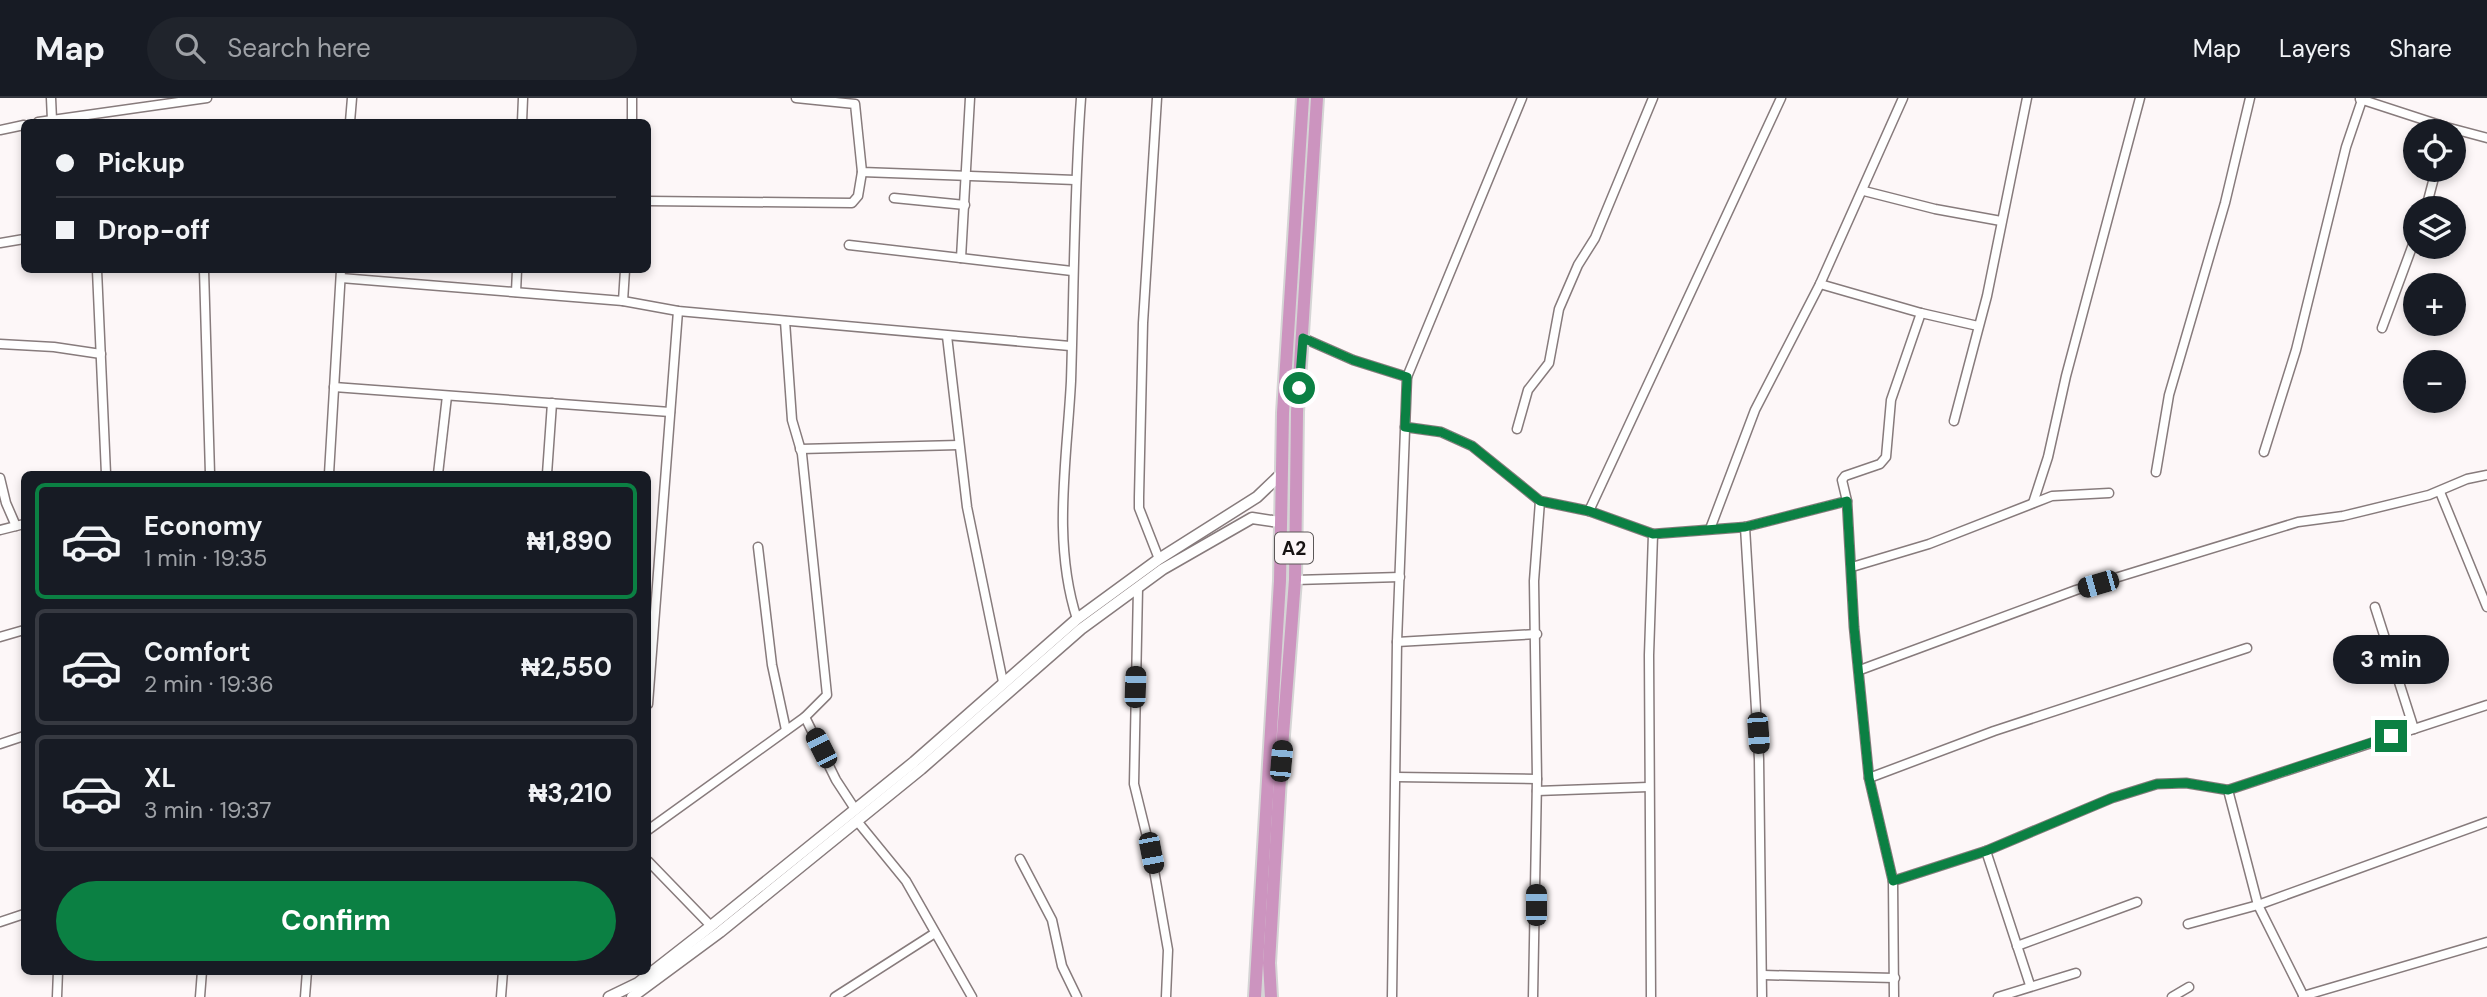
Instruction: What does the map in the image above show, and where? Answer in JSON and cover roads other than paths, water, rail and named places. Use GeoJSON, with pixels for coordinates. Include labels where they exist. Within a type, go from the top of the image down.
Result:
{"type":"FeatureCollection","features":[{"type":"Feature","properties":{"kind":"highway","name":"A2"},"geometry":{"type":"LineString","coordinates":[[1255,997],[1280,581],[1280,475],[1303,98]]}},
{"type":"Feature","properties":{"kind":"highway","name":"A2"},"geometry":{"type":"LineString","coordinates":[[1271,997],[1269,963],[1295,580],[1294,478],[1317,98]]}},
{"type":"Feature","properties":{"kind":"highway"},"geometry":{"type":"LineString","coordinates":[[1274,681],[1288,681]]}},
{"type":"Feature","properties":{"kind":"street"},"geometry":{"type":"LineString","coordinates":[[51,98],[52,119]]}},
{"type":"Feature","properties":{"kind":"street"},"geometry":{"type":"LineString","coordinates":[[153,98],[153,108]]}},
{"type":"Feature","properties":{"kind":"street"},"geometry":{"type":"LineString","coordinates":[[60,119],[153,108],[207,98]]}},
{"type":"Feature","properties":{"kind":"street"},"geometry":{"type":"LineString","coordinates":[[350,119],[352,98]]}},
{"type":"Feature","properties":{"kind":"street"},"geometry":{"type":"LineString","coordinates":[[522,119],[523,98]]}},
{"type":"Feature","properties":{"kind":"street"},"geometry":{"type":"LineString","coordinates":[[632,98],[632,119]]}},
{"type":"Feature","properties":{"kind":"street"},"geometry":{"type":"LineString","coordinates":[[651,201],[852,203],[858,197],[862,172],[855,101],[796,98]]}},
{"type":"Feature","properties":{"kind":"street"},"geometry":{"type":"LineString","coordinates":[[961,258],[968,174],[970,98]]}},
{"type":"Feature","properties":{"kind":"street"},"geometry":{"type":"LineString","coordinates":[[1077,620],[1071,601],[1063,538],[1075,180],[1081,98]]}},
{"type":"Feature","properties":{"kind":"street"},"geometry":{"type":"LineString","coordinates":[[1157,98],[1143,309],[1139,508],[1159,559]]}},
{"type":"Feature","properties":{"kind":"street"},"geometry":{"type":"LineString","coordinates":[[1392,997],[1397,642],[1407,377],[1522,98]]}},
{"type":"Feature","properties":{"kind":"street"},"geometry":{"type":"LineString","coordinates":[[1517,429],[1528,390],[1549,363],[1559,309],[1578,265],[1595,238],[1653,98]]}},
{"type":"Feature","properties":{"kind":"street"},"geometry":{"type":"LineString","coordinates":[[1589,511],[1781,98]]}},
{"type":"Feature","properties":{"kind":"street"},"geometry":{"type":"LineString","coordinates":[[1710,529],[1755,410],[1820,284],[1864,191],[1903,98]]}},
{"type":"Feature","properties":{"kind":"street"},"geometry":{"type":"LineString","coordinates":[[1954,421],[1987,296],[2027,98]]}},
{"type":"Feature","properties":{"kind":"street"},"geometry":{"type":"LineString","coordinates":[[2033,503],[2048,457],[2066,376],[2140,98]]}},
{"type":"Feature","properties":{"kind":"street"},"geometry":{"type":"LineString","coordinates":[[2156,472],[2169,396],[2225,203],[2250,98]]}},
{"type":"Feature","properties":{"kind":"street"},"geometry":{"type":"LineString","coordinates":[[2264,452],[2297,349],[2360,99],[2417,119]]}},
{"type":"Feature","properties":{"kind":"street"},"geometry":{"type":"LineString","coordinates":[[0,130],[21,126]]}},
{"type":"Feature","properties":{"kind":"street"},"geometry":{"type":"LineString","coordinates":[[2466,133],[2487,138]]}},
{"type":"Feature","properties":{"kind":"street"},"geometry":{"type":"LineString","coordinates":[[862,172],[1075,180]]}},
{"type":"Feature","properties":{"kind":"street"},"geometry":{"type":"LineString","coordinates":[[1864,191],[1935,209],[2001,221]]}},
{"type":"Feature","properties":{"kind":"street"},"geometry":{"type":"LineString","coordinates":[[894,198],[965,205]]}},
{"type":"Feature","properties":{"kind":"street"},"geometry":{"type":"LineString","coordinates":[[0,243],[21,240]]}},
{"type":"Feature","properties":{"kind":"street"},"geometry":{"type":"LineString","coordinates":[[849,245],[1072,271]]}},
{"type":"Feature","properties":{"kind":"street"},"geometry":{"type":"LineString","coordinates":[[2382,328],[2408,259]]}},
{"type":"Feature","properties":{"kind":"street"},"geometry":{"type":"LineString","coordinates":[[97,273],[106,471]]}},
{"type":"Feature","properties":{"kind":"street"},"geometry":{"type":"LineString","coordinates":[[204,273],[211,471]]}},
{"type":"Feature","properties":{"kind":"street"},"geometry":{"type":"LineString","coordinates":[[516,292],[517,273]]}},
{"type":"Feature","properties":{"kind":"street"},"geometry":{"type":"LineString","coordinates":[[623,301],[625,273]]}},
{"type":"Feature","properties":{"kind":"street"},"geometry":{"type":"LineString","coordinates":[[329,471],[341,274],[623,301],[678,311],[1070,346]]}},
{"type":"Feature","properties":{"kind":"street"},"geometry":{"type":"LineString","coordinates":[[1820,284],[1978,326]]}},
{"type":"Feature","properties":{"kind":"street"},"geometry":{"type":"LineString","coordinates":[[651,664],[678,311]]}},
{"type":"Feature","properties":{"kind":"street"},"geometry":{"type":"LineString","coordinates":[[1894,997],[1893,881],[1869,778],[1854,627],[1847,501],[1842,480],[1845,476],[1880,464],[1886,457],[1891,400],[1921,313]]}},
{"type":"Feature","properties":{"kind":"street"},"geometry":{"type":"LineString","coordinates":[[651,828],[805,717],[827,695],[815,556],[800,449],[792,420],[785,321]]}},
{"type":"Feature","properties":{"kind":"street"},"geometry":{"type":"LineString","coordinates":[[947,336],[972,531],[1003,682]]}},
{"type":"Feature","properties":{"kind":"street"},"geometry":{"type":"LineString","coordinates":[[1303,338],[1353,360],[1407,377]]}},
{"type":"Feature","properties":{"kind":"street"},"geometry":{"type":"LineString","coordinates":[[0,344],[54,347],[101,354]]}},
{"type":"Feature","properties":{"kind":"street"},"geometry":{"type":"LineString","coordinates":[[334,387],[670,412]]}},
{"type":"Feature","properties":{"kind":"street"},"geometry":{"type":"LineString","coordinates":[[438,471],[447,397]]}},
{"type":"Feature","properties":{"kind":"street"},"geometry":{"type":"LineString","coordinates":[[547,471],[552,404]]}},
{"type":"Feature","properties":{"kind":"street"},"geometry":{"type":"LineString","coordinates":[[1405,427],[1441,432],[1472,446],[1540,501],[1589,511],[1653,534],[1745,527],[1847,501]]}},
{"type":"Feature","properties":{"kind":"street"},"geometry":{"type":"LineString","coordinates":[[800,449],[959,445]]}},
{"type":"Feature","properties":{"kind":"street"},"geometry":{"type":"LineString","coordinates":[[651,973],[855,809],[1077,620],[1159,559],[1257,497],[1280,475]]}},
{"type":"Feature","properties":{"kind":"street"},"geometry":{"type":"LineString","coordinates":[[1860,670],[2076,590],[2220,545],[2298,522],[2343,516],[2440,492],[2467,479],[2487,475]]}},
{"type":"Feature","properties":{"kind":"street"},"geometry":{"type":"LineString","coordinates":[[0,478],[6,503],[20,525],[0,530]]}},
{"type":"Feature","properties":{"kind":"street"},"geometry":{"type":"LineString","coordinates":[[2440,492],[2485,593],[2487,607]]}},
{"type":"Feature","properties":{"kind":"street"},"geometry":{"type":"LineString","coordinates":[[1852,567],[1929,544],[2052,496],[2109,493]]}},
{"type":"Feature","properties":{"kind":"street"},"geometry":{"type":"LineString","coordinates":[[1533,997],[1537,791],[1537,634],[1534,581],[1540,501]]}},
{"type":"Feature","properties":{"kind":"street"},"geometry":{"type":"LineString","coordinates":[[632,997],[709,941],[857,821],[1081,629],[1163,569],[1252,518],[1279,522]]}},
{"type":"Feature","properties":{"kind":"street"},"geometry":{"type":"LineString","coordinates":[[1745,527],[1759,759],[1762,997]]}},
{"type":"Feature","properties":{"kind":"street"},"geometry":{"type":"LineString","coordinates":[[1651,997],[1648,787],[1653,534]]}},
{"type":"Feature","properties":{"kind":"street"},"geometry":{"type":"LineString","coordinates":[[758,547],[772,664],[786,730]]}},
{"type":"Feature","properties":{"kind":"street"},"geometry":{"type":"LineString","coordinates":[[1295,580],[1400,578]]}},
{"type":"Feature","properties":{"kind":"street"},"geometry":{"type":"LineString","coordinates":[[1138,588],[1134,784],[1151,853],[1166,939],[1166,997]]}},
{"type":"Feature","properties":{"kind":"street"},"geometry":{"type":"LineString","coordinates":[[2375,607],[2414,729]]}},
{"type":"Feature","properties":{"kind":"street"},"geometry":{"type":"LineString","coordinates":[[0,637],[21,631]]}},
{"type":"Feature","properties":{"kind":"street"},"geometry":{"type":"LineString","coordinates":[[1397,642],[1537,634]]}},
{"type":"Feature","properties":{"kind":"street"},"geometry":{"type":"LineString","coordinates":[[1869,778],[1994,731],[2246,648]]}},
{"type":"Feature","properties":{"kind":"street"},"geometry":{"type":"LineString","coordinates":[[1893,881],[1986,851],[2112,798],[2157,784],[2186,783],[2228,790],[2487,705]]}},
{"type":"Feature","properties":{"kind":"street"},"geometry":{"type":"LineString","coordinates":[[805,717],[836,780],[855,809]]}},
{"type":"Feature","properties":{"kind":"street"},"geometry":{"type":"LineString","coordinates":[[0,744],[21,737]]}},
{"type":"Feature","properties":{"kind":"street"},"geometry":{"type":"LineString","coordinates":[[1396,777],[1537,779]]}},
{"type":"Feature","properties":{"kind":"street"},"geometry":{"type":"LineString","coordinates":[[1537,791],[1648,787]]}},
{"type":"Feature","properties":{"kind":"street"},"geometry":{"type":"LineString","coordinates":[[2228,790],[2258,905],[2304,997],[2487,942]]}},
{"type":"Feature","properties":{"kind":"street"},"geometry":{"type":"LineString","coordinates":[[857,821],[906,881],[972,997]]}},
{"type":"Feature","properties":{"kind":"street"},"geometry":{"type":"LineString","coordinates":[[2188,923],[2258,905],[2487,822]]}},
{"type":"Feature","properties":{"kind":"street"},"geometry":{"type":"LineString","coordinates":[[1986,851],[2030,985]]}},
{"type":"Feature","properties":{"kind":"street"},"geometry":{"type":"LineString","coordinates":[[1020,859],[1052,920],[1062,966],[1077,997]]}},
{"type":"Feature","properties":{"kind":"street"},"geometry":{"type":"LineString","coordinates":[[651,864],[711,926]]}},
{"type":"Feature","properties":{"kind":"street"},"geometry":{"type":"LineString","coordinates":[[2017,946],[2137,902]]}},
{"type":"Feature","properties":{"kind":"street"},"geometry":{"type":"LineString","coordinates":[[0,922],[21,915]]}},
{"type":"Feature","properties":{"kind":"street"},"geometry":{"type":"LineString","coordinates":[[835,997],[935,933]]}},
{"type":"Feature","properties":{"kind":"street"},"geometry":{"type":"LineString","coordinates":[[1998,997],[2076,973]]}},
{"type":"Feature","properties":{"kind":"street"},"geometry":{"type":"LineString","coordinates":[[57,997],[58,975]]}},
{"type":"Feature","properties":{"kind":"street"},"geometry":{"type":"LineString","coordinates":[[200,997],[202,975]]}},
{"type":"Feature","properties":{"kind":"street"},"geometry":{"type":"LineString","coordinates":[[305,997],[307,975]]}},
{"type":"Feature","properties":{"kind":"street"},"geometry":{"type":"LineString","coordinates":[[500,997],[503,975]]}},
{"type":"Feature","properties":{"kind":"street"},"geometry":{"type":"LineString","coordinates":[[609,997],[648,975]]}},
{"type":"Feature","properties":{"kind":"street"},"geometry":{"type":"LineString","coordinates":[[1763,975],[1895,978]]}},
{"type":"Feature","properties":{"kind":"street"},"geometry":{"type":"LineString","coordinates":[[2172,997],[2189,987]]}}]}
